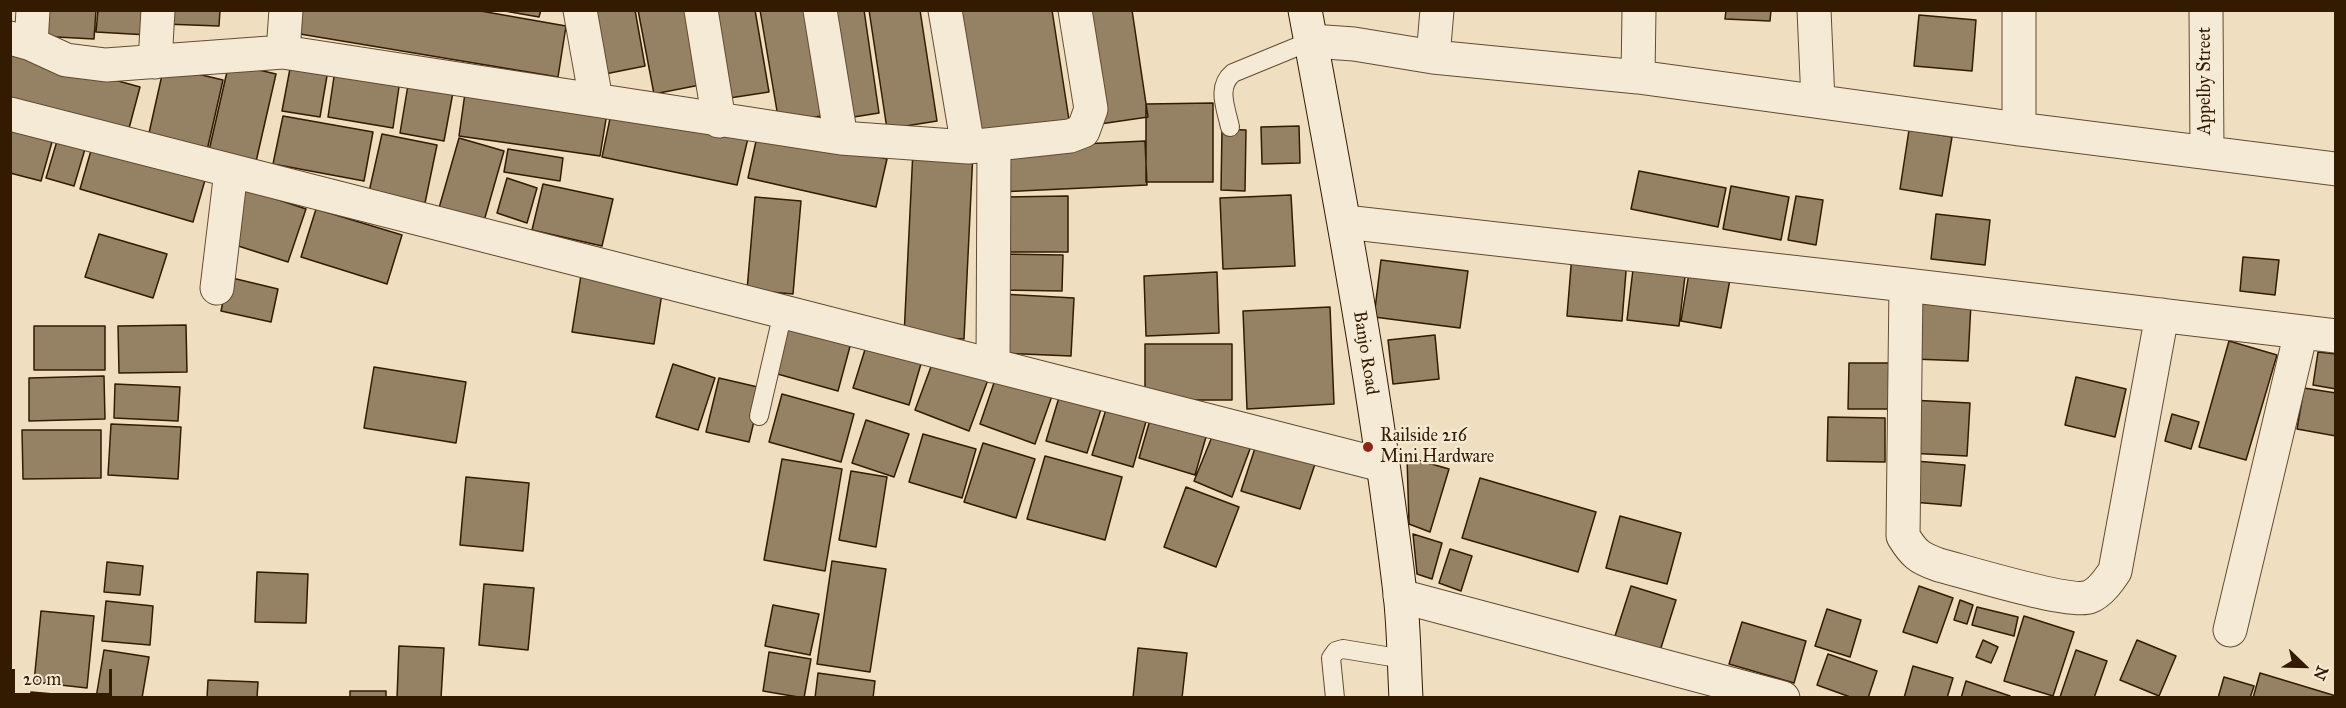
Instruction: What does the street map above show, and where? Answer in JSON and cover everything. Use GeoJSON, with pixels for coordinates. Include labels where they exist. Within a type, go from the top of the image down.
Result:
{"type":"FeatureCollection","features":[{"type":"Feature","properties":{"kind":"street"},"geometry":{"type":"LineString","coordinates":[[33,10],[21,41],[66,60],[106,65],[283,52],[841,138],[981,146],[1070,136],[1083,131],[1091,109],[1075,10]]}},
{"type":"Feature","properties":{"kind":"street"},"geometry":{"type":"LineString","coordinates":[[155,62],[158,10]]}},
{"type":"Feature","properties":{"kind":"street"},"geometry":{"type":"LineString","coordinates":[[283,52],[286,10]]}},
{"type":"Feature","properties":{"kind":"street"},"geometry":{"type":"LineString","coordinates":[[580,10],[596,100]]}},
{"type":"Feature","properties":{"kind":"street"},"geometry":{"type":"LineString","coordinates":[[701,10],[719,121]]}},
{"type":"Feature","properties":{"kind":"street"},"geometry":{"type":"LineString","coordinates":[[820,10],[841,138]]}},
{"type":"Feature","properties":{"kind":"street"},"geometry":{"type":"LineString","coordinates":[[945,10],[981,146],[993,366]]}},
{"type":"Feature","properties":{"kind":"street"},"geometry":{"type":"LineString","coordinates":[[1432,57],[1437,10]]}},
{"type":"Feature","properties":{"kind":"street"},"geometry":{"type":"LineString","coordinates":[[1638,77],[1639,10]]}},
{"type":"Feature","properties":{"kind":"street"},"geometry":{"type":"LineString","coordinates":[[1814,10],[1818,101]]}},
{"type":"Feature","properties":{"kind":"street"},"geometry":{"type":"LineString","coordinates":[[2019,10],[2019,129]]}},
{"type":"Feature","properties":{"kind":"street","name":"Appelby Street"},"geometry":{"type":"LineString","coordinates":[[2206,10],[2207,152]]}},
{"type":"Feature","properties":{"kind":"street"},"geometry":{"type":"LineString","coordinates":[[1308,26],[1354,44],[1432,57],[1638,77],[2336,169]]}},
{"type":"Feature","properties":{"kind":"street","name":"Banjo Road"},"geometry":{"type":"LineString","coordinates":[[1308,26],[1345,222],[1382,465],[1400,596],[1406,698]]}},
{"type":"Feature","properties":{"kind":"street"},"geometry":{"type":"LineString","coordinates":[[10,114],[1382,465]]}},
{"type":"Feature","properties":{"kind":"street"},"geometry":{"type":"LineString","coordinates":[[217,288],[231,171]]}},
{"type":"Feature","properties":{"kind":"street"},"geometry":{"type":"LineString","coordinates":[[1345,222],[2336,336]]}},
{"type":"Feature","properties":{"kind":"street"},"geometry":{"type":"LineString","coordinates":[[1906,285],[1903,536],[1911,550],[1920,558],[2067,598],[2089,597],[2105,585],[2115,571],[2162,315]]}},
{"type":"Feature","properties":{"kind":"street"},"geometry":{"type":"LineString","coordinates":[[2230,630],[2301,332]]}},
{"type":"Feature","properties":{"kind":"street"},"geometry":{"type":"LineString","coordinates":[[1400,596],[1783,698]]}},
{"type":"Feature","properties":{"kind":"lane"},"geometry":{"type":"LineString","coordinates":[[1230,127],[1223,90],[1228,77],[1308,26]]}},
{"type":"Feature","properties":{"kind":"lane"},"geometry":{"type":"LineString","coordinates":[[759,416],[783,312]]}},
{"type":"Feature","properties":{"kind":"lane"},"geometry":{"type":"LineString","coordinates":[[1335,698],[1331,658],[1336,651],[1343,650],[1404,659]]}},
{"type":"Feature","properties":{"kind":"building"},"geometry":{"type":"Polygon","coordinates":[[[39,10],[96,10],[94,39],[38,36],[39,10]]]}},
{"type":"Feature","properties":{"kind":"building"},"geometry":{"type":"Polygon","coordinates":[[[98,10],[150,10],[148,35],[96,32],[98,10]]]}},
{"type":"Feature","properties":{"kind":"building"},"geometry":{"type":"Polygon","coordinates":[[[165,10],[220,10],[219,26],[164,24],[165,10]]]}},
{"type":"Feature","properties":{"kind":"building"},"geometry":{"type":"Polygon","coordinates":[[[298,10],[475,10],[566,26],[558,77],[294,33],[298,10]]]}},
{"type":"Feature","properties":{"kind":"building"},"geometry":{"type":"Polygon","coordinates":[[[499,10],[541,10],[539,17],[499,10]]]}},
{"type":"Feature","properties":{"kind":"building"},"geometry":{"type":"Polygon","coordinates":[[[588,10],[635,10],[645,66],[600,75],[588,10]]]}},
{"type":"Feature","properties":{"kind":"building"},"geometry":{"type":"Polygon","coordinates":[[[638,10],[691,10],[705,84],[654,94],[638,10]]]}},
{"type":"Feature","properties":{"kind":"building"},"geometry":{"type":"Polygon","coordinates":[[[708,10],[755,10],[769,92],[723,99],[708,10]]]}},
{"type":"Feature","properties":{"kind":"building"},"geometry":{"type":"Polygon","coordinates":[[[760,10],[810,10],[827,115],[779,123],[760,10]]]}},
{"type":"Feature","properties":{"kind":"building"},"geometry":{"type":"Polygon","coordinates":[[[825,10],[864,10],[879,113],[841,119],[825,10]]]}},
{"type":"Feature","properties":{"kind":"building"},"geometry":{"type":"Polygon","coordinates":[[[869,10],[920,10],[937,121],[887,129],[869,10]]]}},
{"type":"Feature","properties":{"kind":"building"},"geometry":{"type":"Polygon","coordinates":[[[953,10],[1052,10],[1069,120],[972,135],[953,10]]]}},
{"type":"Feature","properties":{"kind":"building"},"geometry":{"type":"Polygon","coordinates":[[[1083,10],[1132,10],[1148,117],[1100,124],[1083,10]]]}},
{"type":"Feature","properties":{"kind":"building"},"geometry":{"type":"Polygon","coordinates":[[[1726,10],[1771,10],[1770,21],[1725,19],[1726,10]]]}},
{"type":"Feature","properties":{"kind":"building"},"geometry":{"type":"Polygon","coordinates":[[[1919,15],[1976,20],[1972,71],[1914,66],[1919,15]]]}},
{"type":"Feature","properties":{"kind":"building"},"geometry":{"type":"Polygon","coordinates":[[[10,51],[140,87],[128,132],[10,99],[10,51]]]}},
{"type":"Feature","properties":{"kind":"building"},"geometry":{"type":"Polygon","coordinates":[[[292,58],[329,64],[320,117],[282,111],[292,58]]]}},
{"type":"Feature","properties":{"kind":"building"},"geometry":{"type":"Polygon","coordinates":[[[229,63],[276,74],[255,166],[208,155],[229,63]]]}},
{"type":"Feature","properties":{"kind":"building"},"geometry":{"type":"Polygon","coordinates":[[[164,66],[223,80],[206,155],[147,142],[164,66]]]}},
{"type":"Feature","properties":{"kind":"building"},"geometry":{"type":"Polygon","coordinates":[[[335,70],[400,80],[393,128],[328,117],[335,70]]]}},
{"type":"Feature","properties":{"kind":"building"},"geometry":{"type":"Polygon","coordinates":[[[409,79],[454,87],[444,141],[400,133],[409,79]]]}},
{"type":"Feature","properties":{"kind":"building"},"geometry":{"type":"Polygon","coordinates":[[[466,86],[608,107],[600,156],[459,136],[466,86]]]}},
{"type":"Feature","properties":{"kind":"building"},"geometry":{"type":"Polygon","coordinates":[[[1213,103],[1213,182],[1146,182],[1146,104],[1213,103]]]}},
{"type":"Feature","properties":{"kind":"building"},"geometry":{"type":"Polygon","coordinates":[[[612,109],[748,138],[737,185],[602,157],[612,109]]]}},
{"type":"Feature","properties":{"kind":"building"},"geometry":{"type":"Polygon","coordinates":[[[283,116],[373,132],[364,181],[273,164],[283,116]]]}},
{"type":"Feature","properties":{"kind":"building"},"geometry":{"type":"Polygon","coordinates":[[[1299,126],[1300,163],[1262,164],[1261,127],[1299,126]]]}},
{"type":"Feature","properties":{"kind":"building"},"geometry":{"type":"Polygon","coordinates":[[[1222,129],[1246,130],[1245,191],[1221,190],[1222,129]]]}},
{"type":"Feature","properties":{"kind":"building"},"geometry":{"type":"Polygon","coordinates":[[[10,130],[52,142],[41,181],[10,173],[10,130]]]}},
{"type":"Feature","properties":{"kind":"building"},"geometry":{"type":"Polygon","coordinates":[[[1909,130],[1952,137],[1942,196],[1900,189],[1909,130]]]}},
{"type":"Feature","properties":{"kind":"building"},"geometry":{"type":"Polygon","coordinates":[[[758,132],[887,159],[876,207],[748,178],[758,132]]]}},
{"type":"Feature","properties":{"kind":"building"},"geometry":{"type":"Polygon","coordinates":[[[382,134],[437,145],[425,203],[369,192],[382,134]]]}},
{"type":"Feature","properties":{"kind":"building"},"geometry":{"type":"Polygon","coordinates":[[[459,138],[504,151],[484,221],[439,208],[459,138]]]}},
{"type":"Feature","properties":{"kind":"building"},"geometry":{"type":"Polygon","coordinates":[[[57,141],[85,149],[74,186],[46,178],[57,141]]]}},
{"type":"Feature","properties":{"kind":"building"},"geometry":{"type":"Polygon","coordinates":[[[1145,141],[1147,185],[999,192],[997,148],[1145,141]]]}},
{"type":"Feature","properties":{"kind":"building"},"geometry":{"type":"Polygon","coordinates":[[[92,147],[205,180],[193,222],[80,189],[92,147]]]}},
{"type":"Feature","properties":{"kind":"building"},"geometry":{"type":"Polygon","coordinates":[[[508,149],[563,158],[560,181],[504,172],[508,149]]]}},
{"type":"Feature","properties":{"kind":"building"},"geometry":{"type":"Polygon","coordinates":[[[913,150],[973,152],[964,339],[904,336],[913,150]]]}},
{"type":"Feature","properties":{"kind":"building"},"geometry":{"type":"Polygon","coordinates":[[[1639,171],[1726,188],[1718,227],[1631,209],[1639,171]]]}},
{"type":"Feature","properties":{"kind":"building"},"geometry":{"type":"Polygon","coordinates":[[[507,178],[537,188],[527,223],[497,213],[507,178]]]}},
{"type":"Feature","properties":{"kind":"building"},"geometry":{"type":"Polygon","coordinates":[[[543,184],[613,199],[602,246],[532,230],[543,184]]]}},
{"type":"Feature","properties":{"kind":"building"},"geometry":{"type":"Polygon","coordinates":[[[1731,186],[1789,197],[1781,240],[1723,229],[1731,186]]]}},
{"type":"Feature","properties":{"kind":"building"},"geometry":{"type":"Polygon","coordinates":[[[246,189],[306,209],[288,262],[229,243],[246,189]]]}},
{"type":"Feature","properties":{"kind":"building"},"geometry":{"type":"Polygon","coordinates":[[[1291,195],[1295,266],[1223,269],[1220,198],[1291,195]]]}},
{"type":"Feature","properties":{"kind":"building"},"geometry":{"type":"Polygon","coordinates":[[[1068,196],[1068,252],[1005,252],[1004,197],[1068,196]]]}},
{"type":"Feature","properties":{"kind":"building"},"geometry":{"type":"Polygon","coordinates":[[[1796,196],[1823,200],[1816,245],[1788,240],[1796,196]]]}},
{"type":"Feature","properties":{"kind":"building"},"geometry":{"type":"Polygon","coordinates":[[[755,197],[801,201],[793,294],[747,290],[755,197]]]}},
{"type":"Feature","properties":{"kind":"building"},"geometry":{"type":"Polygon","coordinates":[[[316,209],[402,235],[387,284],[301,257],[316,209]]]}},
{"type":"Feature","properties":{"kind":"building"},"geometry":{"type":"Polygon","coordinates":[[[1936,214],[1990,220],[1985,265],[1931,259],[1936,214]]]}},
{"type":"Feature","properties":{"kind":"building"},"geometry":{"type":"Polygon","coordinates":[[[99,234],[167,254],[153,298],[85,277],[99,234]]]}},
{"type":"Feature","properties":{"kind":"building"},"geometry":{"type":"Polygon","coordinates":[[[1001,254],[1063,255],[1062,291],[1000,290],[1001,254]]]}},
{"type":"Feature","properties":{"kind":"building"},"geometry":{"type":"Polygon","coordinates":[[[1572,254],[1627,259],[1622,321],[1567,316],[1572,254]]]}},
{"type":"Feature","properties":{"kind":"building"},"geometry":{"type":"Polygon","coordinates":[[[2243,257],[2279,260],[2275,295],[2240,291],[2243,257]]]}},
{"type":"Feature","properties":{"kind":"building"},"geometry":{"type":"Polygon","coordinates":[[[1381,260],[1468,271],[1460,328],[1374,317],[1381,260]]]}},
{"type":"Feature","properties":{"kind":"building"},"geometry":{"type":"Polygon","coordinates":[[[1634,261],[1686,268],[1679,326],[1627,320],[1634,261]]]}},
{"type":"Feature","properties":{"kind":"building"},"geometry":{"type":"Polygon","coordinates":[[[1690,267],[1731,274],[1721,328],[1681,321],[1690,267]]]}},
{"type":"Feature","properties":{"kind":"building"},"geometry":{"type":"Polygon","coordinates":[[[1217,272],[1219,333],[1146,336],[1144,276],[1217,272]]]}},
{"type":"Feature","properties":{"kind":"building"},"geometry":{"type":"Polygon","coordinates":[[[581,275],[663,287],[654,344],[572,332],[581,275]]]}},
{"type":"Feature","properties":{"kind":"building"},"geometry":{"type":"Polygon","coordinates":[[[228,277],[278,289],[271,322],[221,311],[228,277]]]}},
{"type":"Feature","properties":{"kind":"building"},"geometry":{"type":"Polygon","coordinates":[[[1001,294],[1074,298],[1071,356],[999,353],[1001,294]]]}},
{"type":"Feature","properties":{"kind":"building"},"geometry":{"type":"Polygon","coordinates":[[[1915,300],[1971,303],[1968,361],[1913,359],[1915,300]]]}},
{"type":"Feature","properties":{"kind":"building"},"geometry":{"type":"Polygon","coordinates":[[[1330,307],[1334,404],[1247,409],[1243,311],[1330,307]]]}},
{"type":"Feature","properties":{"kind":"building"},"geometry":{"type":"Polygon","coordinates":[[[788,322],[852,339],[838,391],[774,373],[788,322]]]}},
{"type":"Feature","properties":{"kind":"building"},"geometry":{"type":"Polygon","coordinates":[[[186,325],[187,372],[119,373],[118,326],[186,325]]]}},
{"type":"Feature","properties":{"kind":"building"},"geometry":{"type":"Polygon","coordinates":[[[34,326],[105,326],[105,370],[34,370],[34,326]]]}},
{"type":"Feature","properties":{"kind":"building"},"geometry":{"type":"Polygon","coordinates":[[[1435,335],[1439,379],[1393,384],[1388,340],[1435,335]]]}},
{"type":"Feature","properties":{"kind":"building"},"geometry":{"type":"Polygon","coordinates":[[[868,340],[923,357],[909,405],[853,388],[868,340]]]}},
{"type":"Feature","properties":{"kind":"building"},"geometry":{"type":"Polygon","coordinates":[[[2229,341],[2277,355],[2246,460],[2199,447],[2229,341]]]}},
{"type":"Feature","properties":{"kind":"building"},"geometry":{"type":"Polygon","coordinates":[[[1145,344],[1232,344],[1232,400],[1145,400],[1145,344]]]}},
{"type":"Feature","properties":{"kind":"building"},"geometry":{"type":"Polygon","coordinates":[[[2318,352],[2336,354],[2336,389],[2313,385],[2318,352]]]}},
{"type":"Feature","properties":{"kind":"building"},"geometry":{"type":"Polygon","coordinates":[[[935,356],[989,377],[969,431],[915,410],[935,356]]]}},
{"type":"Feature","properties":{"kind":"building"},"geometry":{"type":"Polygon","coordinates":[[[1849,363],[1897,363],[1897,409],[1848,409],[1849,363]]]}},
{"type":"Feature","properties":{"kind":"building"},"geometry":{"type":"Polygon","coordinates":[[[673,364],[715,378],[698,430],[656,417],[673,364]]]}},
{"type":"Feature","properties":{"kind":"building"},"geometry":{"type":"Polygon","coordinates":[[[374,367],[466,382],[456,443],[364,428],[374,367]]]}},
{"type":"Feature","properties":{"kind":"building"},"geometry":{"type":"Polygon","coordinates":[[[997,374],[1053,393],[1035,444],[980,424],[997,374]]]}},
{"type":"Feature","properties":{"kind":"building"},"geometry":{"type":"Polygon","coordinates":[[[104,376],[105,419],[29,421],[29,378],[104,376]]]}},
{"type":"Feature","properties":{"kind":"building"},"geometry":{"type":"Polygon","coordinates":[[[2076,377],[2126,389],[2115,437],[2065,425],[2076,377]]]}},
{"type":"Feature","properties":{"kind":"building"},"geometry":{"type":"Polygon","coordinates":[[[719,378],[762,388],[749,442],[706,432],[719,378]]]}},
{"type":"Feature","properties":{"kind":"building"},"geometry":{"type":"Polygon","coordinates":[[[115,384],[180,387],[178,421],[114,418],[115,384]]]}},
{"type":"Feature","properties":{"kind":"building"},"geometry":{"type":"Polygon","coordinates":[[[2304,388],[2336,393],[2336,436],[2297,429],[2304,388]]]}},
{"type":"Feature","properties":{"kind":"building"},"geometry":{"type":"Polygon","coordinates":[[[782,394],[854,414],[841,462],[769,442],[782,394]]]}},
{"type":"Feature","properties":{"kind":"building"},"geometry":{"type":"Polygon","coordinates":[[[1060,394],[1102,406],[1087,453],[1046,441],[1060,394]]]}},
{"type":"Feature","properties":{"kind":"building"},"geometry":{"type":"Polygon","coordinates":[[[1910,400],[1970,403],[1967,456],[1907,453],[1910,400]]]}},
{"type":"Feature","properties":{"kind":"building"},"geometry":{"type":"Polygon","coordinates":[[[1107,406],[1147,418],[1133,467],[1092,455],[1107,406]]]}},
{"type":"Feature","properties":{"kind":"building"},"geometry":{"type":"Polygon","coordinates":[[[1152,413],[1208,430],[1195,475],[1139,458],[1152,413]]]}},
{"type":"Feature","properties":{"kind":"building"},"geometry":{"type":"Polygon","coordinates":[[[2172,414],[2199,422],[2191,449],[2165,441],[2172,414]]]}},
{"type":"Feature","properties":{"kind":"building"},"geometry":{"type":"Polygon","coordinates":[[[1828,417],[1885,418],[1885,462],[1827,461],[1828,417]]]}},
{"type":"Feature","properties":{"kind":"building"},"geometry":{"type":"Polygon","coordinates":[[[866,420],[909,434],[894,477],[852,463],[866,420]]]}},
{"type":"Feature","properties":{"kind":"building"},"geometry":{"type":"Polygon","coordinates":[[[111,424],[181,427],[178,479],[108,475],[111,424]]]}},
{"type":"Feature","properties":{"kind":"building"},"geometry":{"type":"Polygon","coordinates":[[[1216,427],[1253,441],[1232,497],[1194,481],[1216,427]]]}},
{"type":"Feature","properties":{"kind":"building"},"geometry":{"type":"Polygon","coordinates":[[[22,430],[101,430],[101,478],[23,479],[22,430]]]}},
{"type":"Feature","properties":{"kind":"building"},"geometry":{"type":"Polygon","coordinates":[[[923,434],[976,449],[962,498],[909,482],[923,434]]]}},
{"type":"Feature","properties":{"kind":"building"},"geometry":{"type":"Polygon","coordinates":[[[983,443],[1035,459],[1016,518],[964,502],[983,443]]]}},
{"type":"Feature","properties":{"kind":"building"},"geometry":{"type":"Polygon","coordinates":[[[1256,445],[1315,464],[1300,509],[1241,491],[1256,445]]]}},
{"type":"Feature","properties":{"kind":"building"},"geometry":{"type":"Polygon","coordinates":[[[1045,456],[1122,477],[1105,540],[1027,519],[1045,456]]]}},
{"type":"Feature","properties":{"kind":"building"},"geometry":{"type":"Polygon","coordinates":[[[1407,457],[1449,469],[1430,532],[1409,524],[1407,457]]]}},
{"type":"Feature","properties":{"kind":"building"},"geometry":{"type":"Polygon","coordinates":[[[782,459],[842,469],[825,571],[764,560],[782,459]]]}},
{"type":"Feature","properties":{"kind":"building"},"geometry":{"type":"Polygon","coordinates":[[[1915,461],[1965,465],[1961,506],[1912,502],[1915,461]]]}},
{"type":"Feature","properties":{"kind":"building"},"geometry":{"type":"Polygon","coordinates":[[[851,471],[887,477],[876,547],[839,540],[851,471]]]}},
{"type":"Feature","properties":{"kind":"building"},"geometry":{"type":"Polygon","coordinates":[[[466,477],[529,483],[523,551],[460,545],[466,477]]]}},
{"type":"Feature","properties":{"kind":"building"},"geometry":{"type":"Polygon","coordinates":[[[1480,478],[1596,512],[1578,572],[1462,538],[1480,478]]]}},
{"type":"Feature","properties":{"kind":"building"},"geometry":{"type":"Polygon","coordinates":[[[1186,487],[1239,507],[1216,567],[1164,547],[1186,487]]]}},
{"type":"Feature","properties":{"kind":"building"},"geometry":{"type":"Polygon","coordinates":[[[1620,516],[1681,533],[1667,584],[1606,568],[1620,516]]]}},
{"type":"Feature","properties":{"kind":"building"},"geometry":{"type":"Polygon","coordinates":[[[1413,534],[1442,543],[1432,579],[1417,574],[1413,534]]]}},
{"type":"Feature","properties":{"kind":"building"},"geometry":{"type":"Polygon","coordinates":[[[1450,549],[1472,556],[1461,591],[1439,583],[1450,549]]]}},
{"type":"Feature","properties":{"kind":"building"},"geometry":{"type":"Polygon","coordinates":[[[832,561],[886,569],[870,672],[817,664],[832,561]]]}},
{"type":"Feature","properties":{"kind":"building"},"geometry":{"type":"Polygon","coordinates":[[[107,562],[143,566],[140,595],[104,592],[107,562]]]}},
{"type":"Feature","properties":{"kind":"building"},"geometry":{"type":"Polygon","coordinates":[[[257,572],[308,574],[306,623],[255,622],[257,572]]]}},
{"type":"Feature","properties":{"kind":"building"},"geometry":{"type":"Polygon","coordinates":[[[484,584],[534,588],[528,650],[479,645],[484,584]]]}},
{"type":"Feature","properties":{"kind":"building"},"geometry":{"type":"Polygon","coordinates":[[[1631,586],[1676,600],[1660,651],[1615,636],[1631,586]]]}},
{"type":"Feature","properties":{"kind":"building"},"geometry":{"type":"Polygon","coordinates":[[[1919,586],[1953,598],[1937,643],[1903,632],[1919,586]]]}},
{"type":"Feature","properties":{"kind":"building"},"geometry":{"type":"Polygon","coordinates":[[[1960,600],[1973,605],[1967,624],[1954,620],[1960,600]]]}},
{"type":"Feature","properties":{"kind":"building"},"geometry":{"type":"Polygon","coordinates":[[[106,601],[153,606],[150,645],[102,641],[106,601]]]}},
{"type":"Feature","properties":{"kind":"building"},"geometry":{"type":"Polygon","coordinates":[[[773,605],[819,614],[810,655],[765,646],[773,605]]]}},
{"type":"Feature","properties":{"kind":"building"},"geometry":{"type":"Polygon","coordinates":[[[1977,607],[2018,617],[2014,636],[1972,625],[1977,607]]]}},
{"type":"Feature","properties":{"kind":"building"},"geometry":{"type":"Polygon","coordinates":[[[1827,609],[1861,620],[1850,657],[1815,646],[1827,609]]]}},
{"type":"Feature","properties":{"kind":"building"},"geometry":{"type":"Polygon","coordinates":[[[41,611],[94,616],[87,688],[34,682],[41,611]]]}},
{"type":"Feature","properties":{"kind":"building"},"geometry":{"type":"Polygon","coordinates":[[[2024,616],[2074,632],[2053,696],[2004,681],[2024,616]]]}},
{"type":"Feature","properties":{"kind":"building"},"geometry":{"type":"Polygon","coordinates":[[[1742,622],[1806,641],[1794,683],[1729,664],[1742,622]]]}},
{"type":"Feature","properties":{"kind":"building"},"geometry":{"type":"Polygon","coordinates":[[[1983,640],[1998,647],[1991,663],[1976,657],[1983,640]]]}},
{"type":"Feature","properties":{"kind":"building"},"geometry":{"type":"Polygon","coordinates":[[[2137,640],[2176,656],[2159,696],[2120,680],[2137,640]]]}},
{"type":"Feature","properties":{"kind":"building"},"geometry":{"type":"Polygon","coordinates":[[[399,646],[444,648],[441,698],[397,698],[399,646]]]}},
{"type":"Feature","properties":{"kind":"building"},"geometry":{"type":"Polygon","coordinates":[[[1138,648],[1187,653],[1182,698],[1133,698],[1138,648]]]}},
{"type":"Feature","properties":{"kind":"building"},"geometry":{"type":"Polygon","coordinates":[[[104,650],[149,657],[142,698],[96,698],[104,650]]]}},
{"type":"Feature","properties":{"kind":"building"},"geometry":{"type":"Polygon","coordinates":[[[2076,650],[2107,661],[2094,698],[2060,697],[2076,650]]]}},
{"type":"Feature","properties":{"kind":"building"},"geometry":{"type":"Polygon","coordinates":[[[769,652],[811,659],[804,698],[763,691],[769,652]]]}},
{"type":"Feature","properties":{"kind":"building"},"geometry":{"type":"Polygon","coordinates":[[[1828,654],[1877,671],[1868,698],[1853,698],[1817,685],[1828,654]]]}},
{"type":"Feature","properties":{"kind":"building"},"geometry":{"type":"Polygon","coordinates":[[[1913,666],[1953,678],[1947,698],[1904,698],[1913,666]]]}},
{"type":"Feature","properties":{"kind":"building"},"geometry":{"type":"Polygon","coordinates":[[[818,673],[875,681],[873,698],[815,698],[818,673]]]}},
{"type":"Feature","properties":{"kind":"building"},"geometry":{"type":"Polygon","coordinates":[[[2260,673],[2336,696],[2336,698],[2253,698],[2260,673]]]}},
{"type":"Feature","properties":{"kind":"building"},"geometry":{"type":"Polygon","coordinates":[[[2224,677],[2254,686],[2250,698],[2218,698],[2224,677]]]}},
{"type":"Feature","properties":{"kind":"building"},"geometry":{"type":"Polygon","coordinates":[[[208,680],[258,682],[257,698],[207,698],[208,680]]]}},
{"type":"Feature","properties":{"kind":"building"},"geometry":{"type":"Polygon","coordinates":[[[1966,681],[2010,696],[2009,698],[1961,698],[1966,681]]]}},
{"type":"Feature","properties":{"kind":"building"},"geometry":{"type":"Polygon","coordinates":[[[350,691],[386,691],[386,698],[350,698],[350,691]]]}},
{"type":"Feature","properties":{"kind":"building"},"geometry":{"type":"Polygon","coordinates":[[[31,692],[88,697],[30,698],[31,692]]]}},
{"type":"Feature","properties":{"kind":"place","name":"Railside 216 Mini Hardware"},"geometry":{"type":"Point","coordinates":[1368,447]}}]}
